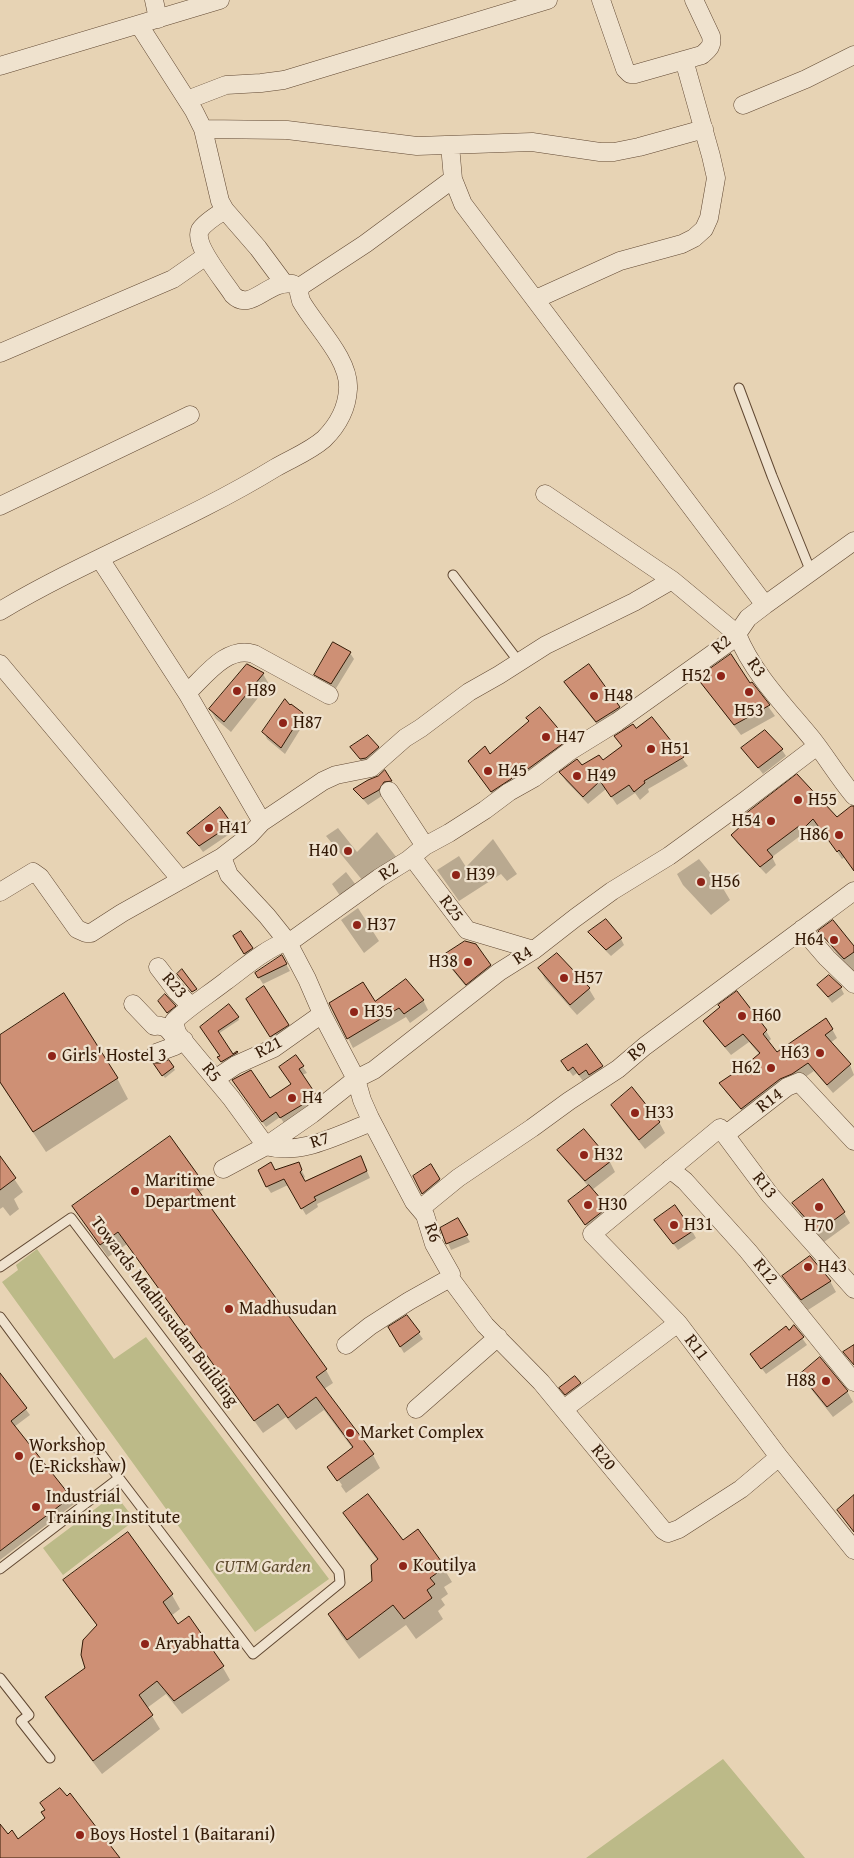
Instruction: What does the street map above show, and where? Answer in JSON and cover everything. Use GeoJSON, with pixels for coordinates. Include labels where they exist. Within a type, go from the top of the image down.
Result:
{"type":"FeatureCollection","features":[{"type":"Feature","properties":{"kind":"street"},"geometry":{"type":"LineString","coordinates":[[154,0],[158,19]]}},
{"type":"Feature","properties":{"kind":"street"},"geometry":{"type":"LineString","coordinates":[[0,66],[220,0]]}},
{"type":"Feature","properties":{"kind":"street"},"geometry":{"type":"LineString","coordinates":[[187,100],[226,85],[261,84],[284,80],[548,0]]}},
{"type":"Feature","properties":{"kind":"street"},"geometry":{"type":"LineString","coordinates":[[601,0],[625,69],[630,74],[702,55],[709,49],[712,43],[694,0]]}},
{"type":"Feature","properties":{"kind":"street"},"geometry":{"type":"LineString","coordinates":[[0,611],[34,591],[255,481],[310,450],[325,438],[339,421],[346,407],[348,387],[345,368],[301,301],[299,293],[225,210],[220,201],[203,129],[187,100],[139,25]]}},
{"type":"Feature","properties":{"kind":"street"},"geometry":{"type":"LineString","coordinates":[[743,105],[806,79],[854,55]]}},
{"type":"Feature","properties":{"kind":"street"},"geometry":{"type":"LineString","coordinates":[[536,299],[620,260],[682,244],[694,238],[704,229],[709,218],[716,178],[684,60]]}},
{"type":"Feature","properties":{"kind":"street"},"geometry":{"type":"LineString","coordinates":[[203,129],[287,130],[394,144],[450,146],[496,142],[532,142],[582,151],[614,152],[704,129]]}},
{"type":"Feature","properties":{"kind":"street"},"geometry":{"type":"LineString","coordinates":[[450,146],[453,179],[463,204],[765,605]]}},
{"type":"Feature","properties":{"kind":"street"},"geometry":{"type":"LineString","coordinates":[[225,210],[200,229],[198,237],[206,256],[238,300],[243,302],[251,300],[276,285],[292,285],[365,244],[453,179]]}},
{"type":"Feature","properties":{"kind":"street"},"geometry":{"type":"LineString","coordinates":[[0,353],[174,278],[206,256]]}},
{"type":"Feature","properties":{"kind":"street"},"geometry":{"type":"LineString","coordinates":[[0,506],[190,415]]}},
{"type":"Feature","properties":{"kind":"street","name":"R2"},"geometry":{"type":"LineString","coordinates":[[287,941],[294,939],[425,846],[485,810],[509,792],[534,778],[570,751],[617,722],[732,640],[737,634],[672,580],[545,494]]}},
{"type":"Feature","properties":{"kind":"street"},"geometry":{"type":"LineString","coordinates":[[737,634],[748,618],[854,540]]}},
{"type":"Feature","properties":{"kind":"street"},"geometry":{"type":"LineString","coordinates":[[100,559],[187,693],[262,822]]}},
{"type":"Feature","properties":{"kind":"street"},"geometry":{"type":"LineString","coordinates":[[0,892],[33,872],[40,877],[78,929],[86,934],[91,933],[122,913],[222,857],[262,822],[305,792],[336,775],[371,768],[405,738],[469,692],[546,645],[634,602],[672,580]]}},
{"type":"Feature","properties":{"kind":"street","name":"R3"},"geometry":{"type":"LineString","coordinates":[[737,634],[743,649],[764,679],[854,796]]}},
{"type":"Feature","properties":{"kind":"street"},"geometry":{"type":"LineString","coordinates":[[187,693],[227,656],[246,651],[329,695]]}},
{"type":"Feature","properties":{"kind":"street"},"geometry":{"type":"LineString","coordinates":[[0,664],[181,880]]}},
{"type":"Feature","properties":{"kind":"street","name":"R4"},"geometry":{"type":"LineString","coordinates":[[356,1079],[374,1070],[499,972],[534,950],[612,891],[669,856],[817,746]]}},
{"type":"Feature","properties":{"kind":"street"},"geometry":{"type":"LineString","coordinates":[[389,791],[425,846]]}},
{"type":"Feature","properties":{"kind":"street"},"geometry":{"type":"LineString","coordinates":[[222,857],[230,875],[287,941],[356,1079],[312,1114],[266,1146],[223,1169]]}},
{"type":"Feature","properties":{"kind":"street","name":"R25"},"geometry":{"type":"LineString","coordinates":[[412,857],[467,930],[534,950]]}},
{"type":"Feature","properties":{"kind":"street","name":"R9"},"geometry":{"type":"LineString","coordinates":[[420,1209],[458,1178],[618,1069],[645,1046],[722,991],[854,891]]}},
{"type":"Feature","properties":{"kind":"street"},"geometry":{"type":"LineString","coordinates":[[802,929],[854,984]]}},
{"type":"Feature","properties":{"kind":"street"},"geometry":{"type":"LineString","coordinates":[[133,1004],[154,1026],[170,1024],[253,960],[276,945],[287,941]]}},
{"type":"Feature","properties":{"kind":"street","name":"R23"},"geometry":{"type":"LineString","coordinates":[[158,967],[177,992],[191,1006]]}},
{"type":"Feature","properties":{"kind":"street","name":"R21"},"geometry":{"type":"LineString","coordinates":[[215,1079],[236,1065],[274,1048],[322,1014]]}},
{"type":"Feature","properties":{"kind":"street","name":"R5"},"geometry":{"type":"LineString","coordinates":[[170,1024],[182,1042],[215,1079],[266,1146]]}},
{"type":"Feature","properties":{"kind":"street"},"geometry":{"type":"LineString","coordinates":[[156,1053],[182,1042]]}},
{"type":"Feature","properties":{"kind":"street","name":"R6"},"geometry":{"type":"LineString","coordinates":[[356,1079],[362,1100],[388,1154],[414,1202],[425,1215],[434,1244],[451,1274],[450,1278]]}},
{"type":"Feature","properties":{"kind":"street","name":"R14"},"geometry":{"type":"LineString","coordinates":[[725,1135],[787,1087],[799,1082],[854,1141]]}},
{"type":"Feature","properties":{"kind":"street","name":"R7"},"geometry":{"type":"LineString","coordinates":[[266,1146],[279,1150],[306,1146],[341,1135],[372,1122]]}},
{"type":"Feature","properties":{"kind":"street"},"geometry":{"type":"LineString","coordinates":[[670,1169],[720,1128],[725,1135]]}},
{"type":"Feature","properties":{"kind":"street","name":"R13"},"geometry":{"type":"LineString","coordinates":[[725,1135],[770,1195],[854,1290]]}},
{"type":"Feature","properties":{"kind":"street","name":"R11"},"geometry":{"type":"LineString","coordinates":[[670,1169],[592,1234],[678,1323],[779,1457],[854,1550]]}},
{"type":"Feature","properties":{"kind":"street","name":"R12"},"geometry":{"type":"LineString","coordinates":[[670,1169],[685,1181],[748,1251],[854,1382]]}},
{"type":"Feature","properties":{"kind":"street"},"geometry":{"type":"LineString","coordinates":[[346,1346],[378,1321],[450,1278]]}},
{"type":"Feature","properties":{"kind":"street","name":"R20"},"geometry":{"type":"LineString","coordinates":[[450,1278],[485,1325],[564,1409],[663,1530],[668,1533],[679,1529],[741,1489],[779,1457]]}},
{"type":"Feature","properties":{"kind":"street"},"geometry":{"type":"LineString","coordinates":[[564,1409],[678,1323]]}},
{"type":"Feature","properties":{"kind":"street"},"geometry":{"type":"LineString","coordinates":[[416,1409],[498,1337]]}},
{"type":"Feature","properties":{"kind":"lane"},"geometry":{"type":"LineString","coordinates":[[739,388],[811,572]]}},
{"type":"Feature","properties":{"kind":"lane"},"geometry":{"type":"LineString","coordinates":[[453,575],[520,662]]}},
{"type":"Feature","properties":{"kind":"lane","name":"Towards Madhusudan Building"},"geometry":{"type":"LineString","coordinates":[[0,1267],[71,1218],[339,1572],[340,1583],[253,1654],[119,1478]]}},
{"type":"Feature","properties":{"kind":"lane"},"geometry":{"type":"LineString","coordinates":[[0,1317],[119,1478],[0,1570]]}},
{"type":"Feature","properties":{"kind":"lane"},"geometry":{"type":"LineString","coordinates":[[0,1678],[29,1715],[21,1722],[50,1758]]}},
{"type":"Feature","properties":{"kind":"green space","name":"CUTM Garden"},"geometry":{"type":"Polygon","coordinates":[[[37,1249],[114,1359],[146,1337],[329,1579],[255,1632],[2,1282],[18,1270],[16,1265],[37,1249]]]}},
{"type":"Feature","properties":{"kind":"green space"},"geometry":{"type":"Polygon","coordinates":[[[115,1494],[135,1520],[63,1575],[43,1548],[115,1494]]]}},
{"type":"Feature","properties":{"kind":"green space"},"geometry":{"type":"Polygon","coordinates":[[[723,1759],[805,1858],[586,1858],[723,1759]]]}},
{"type":"Feature","properties":{"kind":"building"},"geometry":{"type":"Polygon","coordinates":[[[333,642],[351,652],[331,684],[314,675],[333,642]]]}},
{"type":"Feature","properties":{"kind":"building"},"geometry":{"type":"Polygon","coordinates":[[[731,654],[750,683],[752,682],[770,705],[734,725],[697,678],[731,654]]]}},
{"type":"Feature","properties":{"kind":"building","name":"H89"},"geometry":{"type":"Polygon","coordinates":[[[247,664],[264,673],[224,722],[209,709],[247,664]]]}},
{"type":"Feature","properties":{"kind":"building","name":"H48"},"geometry":{"type":"Polygon","coordinates":[[[589,664],[620,707],[596,722],[564,682],[589,664]]]}},
{"type":"Feature","properties":{"kind":"building","name":"H87"},"geometry":{"type":"Polygon","coordinates":[[[285,699],[290,705],[303,713],[281,748],[262,732],[285,699]]]}},
{"type":"Feature","properties":{"kind":"building"},"geometry":{"type":"Polygon","coordinates":[[[540,707],[568,740],[520,774],[518,771],[511,779],[491,792],[468,761],[485,746],[490,754],[529,721],[526,718],[540,707]]]}},
{"type":"Feature","properties":{"kind":"building"},"geometry":{"type":"Polygon","coordinates":[[[652,717],[684,757],[644,781],[645,783],[634,792],[629,785],[611,797],[600,781],[583,797],[559,772],[577,759],[582,765],[599,755],[603,760],[622,746],[614,736],[633,724],[636,728],[652,717]]]}},
{"type":"Feature","properties":{"kind":"building","name":"H54"},"geometry":{"type":"Polygon","coordinates":[[[765,730],[783,749],[758,768],[741,748],[765,730]]]}},
{"type":"Feature","properties":{"kind":"building"},"geometry":{"type":"Polygon","coordinates":[[[368,735],[379,747],[366,758],[360,759],[350,747],[368,735]]]}},
{"type":"Feature","properties":{"kind":"building"},"geometry":{"type":"Polygon","coordinates":[[[385,770],[392,781],[384,782],[379,790],[363,799],[353,789],[378,776],[385,770]]]}},
{"type":"Feature","properties":{"kind":"building"},"geometry":{"type":"Polygon","coordinates":[[[797,774],[837,817],[851,806],[854,806],[854,871],[839,850],[837,852],[813,819],[802,830],[799,826],[767,850],[773,857],[760,867],[731,835],[751,817],[747,813],[797,774]]]}},
{"type":"Feature","properties":{"kind":"building","name":"H41"},"geometry":{"type":"Polygon","coordinates":[[[220,807],[232,824],[199,846],[187,833],[220,807]]]}},
{"type":"Feature","properties":{"kind":"building"},"geometry":{"type":"Polygon","coordinates":[[[606,919],[622,938],[606,950],[588,932],[606,919]]]}},
{"type":"Feature","properties":{"kind":"building","name":"H64"},"geometry":{"type":"Polygon","coordinates":[[[833,920],[854,946],[854,952],[844,959],[818,931],[833,920]]]}},
{"type":"Feature","properties":{"kind":"building"},"geometry":{"type":"Polygon","coordinates":[[[241,931],[253,948],[244,954],[233,936],[241,931]]]}},
{"type":"Feature","properties":{"kind":"building","name":"H38"},"geometry":{"type":"Polygon","coordinates":[[[465,941],[476,944],[491,965],[466,985],[442,956],[465,941]]]}},
{"type":"Feature","properties":{"kind":"building","name":"H57"},"geometry":{"type":"Polygon","coordinates":[[[557,953],[590,988],[570,1005],[538,968],[557,953]]]}},
{"type":"Feature","properties":{"kind":"building"},"geometry":{"type":"Polygon","coordinates":[[[282,955],[287,964],[258,978],[255,973],[282,955]]]}},
{"type":"Feature","properties":{"kind":"building"},"geometry":{"type":"Polygon","coordinates":[[[182,969],[197,989],[192,992],[177,974],[182,969]]]}},
{"type":"Feature","properties":{"kind":"building"},"geometry":{"type":"Polygon","coordinates":[[[829,975],[842,987],[828,997],[817,985],[829,975]]]}},
{"type":"Feature","properties":{"kind":"building","name":"H35"},"geometry":{"type":"Polygon","coordinates":[[[406,979],[424,1000],[404,1014],[399,1008],[347,1039],[329,1003],[363,982],[375,1001],[406,979]]]}},
{"type":"Feature","properties":{"kind":"building"},"geometry":{"type":"Polygon","coordinates":[[[264,986],[289,1025],[270,1037],[246,999],[264,986]]]}},
{"type":"Feature","properties":{"kind":"building"},"geometry":{"type":"Polygon","coordinates":[[[737,991],[767,1030],[763,1034],[777,1052],[826,1018],[833,1029],[825,1035],[851,1064],[827,1085],[808,1063],[792,1074],[780,1079],[741,1109],[719,1083],[735,1074],[760,1053],[743,1034],[725,1047],[703,1021],[720,1007],[718,1005],[737,991]]]}},
{"type":"Feature","properties":{"kind":"building","name":"Girls' Hostel 3"},"geometry":{"type":"Polygon","coordinates":[[[64,993],[118,1078],[33,1132],[0,1082],[0,1035],[64,993]]]}},
{"type":"Feature","properties":{"kind":"building"},"geometry":{"type":"Polygon","coordinates":[[[165,994],[176,1006],[167,1013],[158,1001],[165,994]]]}},
{"type":"Feature","properties":{"kind":"building"},"geometry":{"type":"Polygon","coordinates":[[[229,1004],[239,1017],[218,1031],[233,1054],[238,1052],[221,1062],[217,1057],[220,1056],[200,1027],[229,1004]]]}},
{"type":"Feature","properties":{"kind":"building"},"geometry":{"type":"Polygon","coordinates":[[[587,1044],[603,1066],[589,1075],[586,1070],[579,1075],[573,1067],[568,1071],[561,1061],[587,1044]]]}},
{"type":"Feature","properties":{"kind":"building"},"geometry":{"type":"Polygon","coordinates":[[[296,1055],[304,1066],[299,1069],[317,1096],[280,1118],[276,1112],[262,1122],[232,1080],[251,1070],[270,1098],[291,1084],[279,1067],[296,1055]]]}},
{"type":"Feature","properties":{"kind":"building"},"geometry":{"type":"Polygon","coordinates":[[[169,1060],[174,1067],[162,1076],[153,1063],[169,1060]]]}},
{"type":"Feature","properties":{"kind":"building","name":"H33"},"geometry":{"type":"Polygon","coordinates":[[[632,1087],[660,1122],[639,1140],[611,1105],[632,1087]]]}},
{"type":"Feature","properties":{"kind":"building","name":"H32"},"geometry":{"type":"Polygon","coordinates":[[[584,1129],[611,1161],[585,1181],[557,1150],[584,1129]]]}},
{"type":"Feature","properties":{"kind":"building","name":"Madhusudan"},"geometry":{"type":"Polygon","coordinates":[[[170,1136],[198,1175],[191,1180],[327,1369],[316,1377],[374,1454],[337,1481],[327,1467],[353,1447],[316,1397],[288,1418],[278,1404],[254,1421],[118,1232],[100,1245],[72,1206],[170,1136]]]}},
{"type":"Feature","properties":{"kind":"building"},"geometry":{"type":"Polygon","coordinates":[[[0,1156],[16,1178],[0,1190],[0,1156]]]}},
{"type":"Feature","properties":{"kind":"building"},"geometry":{"type":"Polygon","coordinates":[[[361,1156],[367,1171],[314,1197],[316,1200],[301,1209],[284,1179],[266,1187],[258,1170],[271,1162],[275,1170],[299,1162],[302,1170],[300,1172],[305,1181],[361,1156]]]}},
{"type":"Feature","properties":{"kind":"building"},"geometry":{"type":"Polygon","coordinates":[[[431,1164],[440,1179],[422,1194],[413,1176],[431,1164]]]}},
{"type":"Feature","properties":{"kind":"building","name":"H70"},"geometry":{"type":"Polygon","coordinates":[[[823,1179],[845,1212],[818,1232],[792,1203],[823,1179]]]}},
{"type":"Feature","properties":{"kind":"building","name":"H30"},"geometry":{"type":"Polygon","coordinates":[[[589,1185],[608,1207],[585,1225],[568,1201],[589,1185]]]}},
{"type":"Feature","properties":{"kind":"building","name":"H31"},"geometry":{"type":"Polygon","coordinates":[[[675,1205],[693,1231],[673,1244],[654,1220],[675,1205]]]}},
{"type":"Feature","properties":{"kind":"building"},"geometry":{"type":"Polygon","coordinates":[[[458,1218],[468,1235],[446,1244],[440,1228],[458,1218]]]}},
{"type":"Feature","properties":{"kind":"building","name":"H43"},"geometry":{"type":"Polygon","coordinates":[[[810,1256],[831,1281],[801,1300],[782,1276],[810,1256]]]}},
{"type":"Feature","properties":{"kind":"building"},"geometry":{"type":"Polygon","coordinates":[[[407,1315],[420,1332],[400,1347],[388,1327],[407,1315]]]}},
{"type":"Feature","properties":{"kind":"building"},"geometry":{"type":"Polygon","coordinates":[[[794,1325],[804,1337],[761,1369],[750,1354],[786,1326],[789,1330],[794,1325]]]}},
{"type":"Feature","properties":{"kind":"building"},"geometry":{"type":"Polygon","coordinates":[[[854,1345],[854,1365],[843,1352],[854,1345]]]}},
{"type":"Feature","properties":{"kind":"building","name":"H88"},"geometry":{"type":"Polygon","coordinates":[[[820,1357],[848,1391],[827,1407],[800,1374],[820,1357]]]}},
{"type":"Feature","properties":{"kind":"building"},"geometry":{"type":"Polygon","coordinates":[[[0,1373],[27,1408],[11,1421],[71,1497],[0,1551],[0,1373]]]}},
{"type":"Feature","properties":{"kind":"building"},"geometry":{"type":"Polygon","coordinates":[[[575,1376],[581,1383],[565,1395],[559,1388],[575,1376]]]}},
{"type":"Feature","properties":{"kind":"building","name":"Koutilya"},"geometry":{"type":"Polygon","coordinates":[[[368,1494],[403,1540],[418,1529],[441,1561],[433,1567],[437,1573],[430,1578],[435,1584],[427,1590],[432,1598],[404,1619],[393,1605],[347,1640],[328,1614],[372,1581],[371,1565],[378,1559],[343,1513],[368,1494]]]}},
{"type":"Feature","properties":{"kind":"building"},"geometry":{"type":"Polygon","coordinates":[[[854,1495],[854,1532],[837,1510],[854,1495]]]}},
{"type":"Feature","properties":{"kind":"building","name":"Aryabhatta"},"geometry":{"type":"Polygon","coordinates":[[[128,1532],[173,1594],[163,1602],[178,1624],[189,1616],[224,1666],[174,1701],[157,1681],[139,1695],[153,1715],[93,1761],[45,1697],[85,1668],[81,1655],[83,1640],[97,1625],[63,1580],[128,1532]]]}},
{"type":"Feature","properties":{"kind":"building"},"geometry":{"type":"Polygon","coordinates":[[[60,1788],[67,1796],[70,1793],[120,1858],[0,1858],[0,1824],[8,1834],[12,1830],[18,1839],[45,1818],[41,1812],[45,1810],[40,1803],[60,1788]]]}},
{"type":"Feature","properties":{"kind":"place","name":"H52"},"geometry":{"type":"Point","coordinates":[721,676]}},
{"type":"Feature","properties":{"kind":"place","name":"H89"},"geometry":{"type":"Point","coordinates":[237,691]}},
{"type":"Feature","properties":{"kind":"place","name":"H53"},"geometry":{"type":"Point","coordinates":[749,692]}},
{"type":"Feature","properties":{"kind":"place","name":"H48"},"geometry":{"type":"Point","coordinates":[594,696]}},
{"type":"Feature","properties":{"kind":"place","name":"H87"},"geometry":{"type":"Point","coordinates":[283,723]}},
{"type":"Feature","properties":{"kind":"place","name":"H47"},"geometry":{"type":"Point","coordinates":[546,737]}},
{"type":"Feature","properties":{"kind":"place","name":"H51"},"geometry":{"type":"Point","coordinates":[651,749]}},
{"type":"Feature","properties":{"kind":"place","name":"H45"},"geometry":{"type":"Point","coordinates":[488,771]}},
{"type":"Feature","properties":{"kind":"place","name":"H49"},"geometry":{"type":"Point","coordinates":[577,776]}},
{"type":"Feature","properties":{"kind":"place","name":"H55"},"geometry":{"type":"Point","coordinates":[798,800]}},
{"type":"Feature","properties":{"kind":"place","name":"H54"},"geometry":{"type":"Point","coordinates":[771,821]}},
{"type":"Feature","properties":{"kind":"place","name":"H41"},"geometry":{"type":"Point","coordinates":[209,828]}},
{"type":"Feature","properties":{"kind":"place","name":"H86"},"geometry":{"type":"Point","coordinates":[839,835]}},
{"type":"Feature","properties":{"kind":"place","name":"H40"},"geometry":{"type":"Point","coordinates":[348,851]}},
{"type":"Feature","properties":{"kind":"place","name":"H39"},"geometry":{"type":"Point","coordinates":[456,875]}},
{"type":"Feature","properties":{"kind":"place","name":"H56"},"geometry":{"type":"Point","coordinates":[701,882]}},
{"type":"Feature","properties":{"kind":"place","name":"H37"},"geometry":{"type":"Point","coordinates":[357,925]}},
{"type":"Feature","properties":{"kind":"place","name":"H64"},"geometry":{"type":"Point","coordinates":[834,940]}},
{"type":"Feature","properties":{"kind":"place","name":"H38"},"geometry":{"type":"Point","coordinates":[468,962]}},
{"type":"Feature","properties":{"kind":"place","name":"H57"},"geometry":{"type":"Point","coordinates":[564,978]}},
{"type":"Feature","properties":{"kind":"place","name":"H35"},"geometry":{"type":"Point","coordinates":[354,1012]}},
{"type":"Feature","properties":{"kind":"place","name":"H60"},"geometry":{"type":"Point","coordinates":[742,1016]}},
{"type":"Feature","properties":{"kind":"place","name":"H63"},"geometry":{"type":"Point","coordinates":[820,1053]}},
{"type":"Feature","properties":{"kind":"place","name":"Girls' Hostel 3"},"geometry":{"type":"Point","coordinates":[52,1056]}},
{"type":"Feature","properties":{"kind":"place","name":"H62"},"geometry":{"type":"Point","coordinates":[771,1068]}},
{"type":"Feature","properties":{"kind":"place","name":"H4"},"geometry":{"type":"Point","coordinates":[292,1098]}},
{"type":"Feature","properties":{"kind":"place","name":"H33"},"geometry":{"type":"Point","coordinates":[635,1113]}},
{"type":"Feature","properties":{"kind":"place","name":"H32"},"geometry":{"type":"Point","coordinates":[584,1155]}},
{"type":"Feature","properties":{"kind":"place","name":"Maritime Department"},"geometry":{"type":"Point","coordinates":[135,1191]}},
{"type":"Feature","properties":{"kind":"place","name":"H30"},"geometry":{"type":"Point","coordinates":[588,1205]}},
{"type":"Feature","properties":{"kind":"place","name":"H70"},"geometry":{"type":"Point","coordinates":[819,1207]}},
{"type":"Feature","properties":{"kind":"place","name":"H31"},"geometry":{"type":"Point","coordinates":[674,1225]}},
{"type":"Feature","properties":{"kind":"place","name":"H43"},"geometry":{"type":"Point","coordinates":[808,1267]}},
{"type":"Feature","properties":{"kind":"place","name":"Madhusudan"},"geometry":{"type":"Point","coordinates":[229,1309]}},
{"type":"Feature","properties":{"kind":"place","name":"H88"},"geometry":{"type":"Point","coordinates":[826,1381]}},
{"type":"Feature","properties":{"kind":"place","name":"Market Complex"},"geometry":{"type":"Point","coordinates":[350,1433]}},
{"type":"Feature","properties":{"kind":"place","name":"Workshop (E-Rickshaw)"},"geometry":{"type":"Point","coordinates":[19,1456]}},
{"type":"Feature","properties":{"kind":"place","name":"Industrial Training Institute"},"geometry":{"type":"Point","coordinates":[36,1507]}},
{"type":"Feature","properties":{"kind":"place","name":"Koutilya"},"geometry":{"type":"Point","coordinates":[403,1566]}},
{"type":"Feature","properties":{"kind":"place","name":"Aryabhatta"},"geometry":{"type":"Point","coordinates":[145,1644]}},
{"type":"Feature","properties":{"kind":"place","name":"Boys Hostel 1 (Baitarani)"},"geometry":{"type":"Point","coordinates":[80,1835]}}]}
